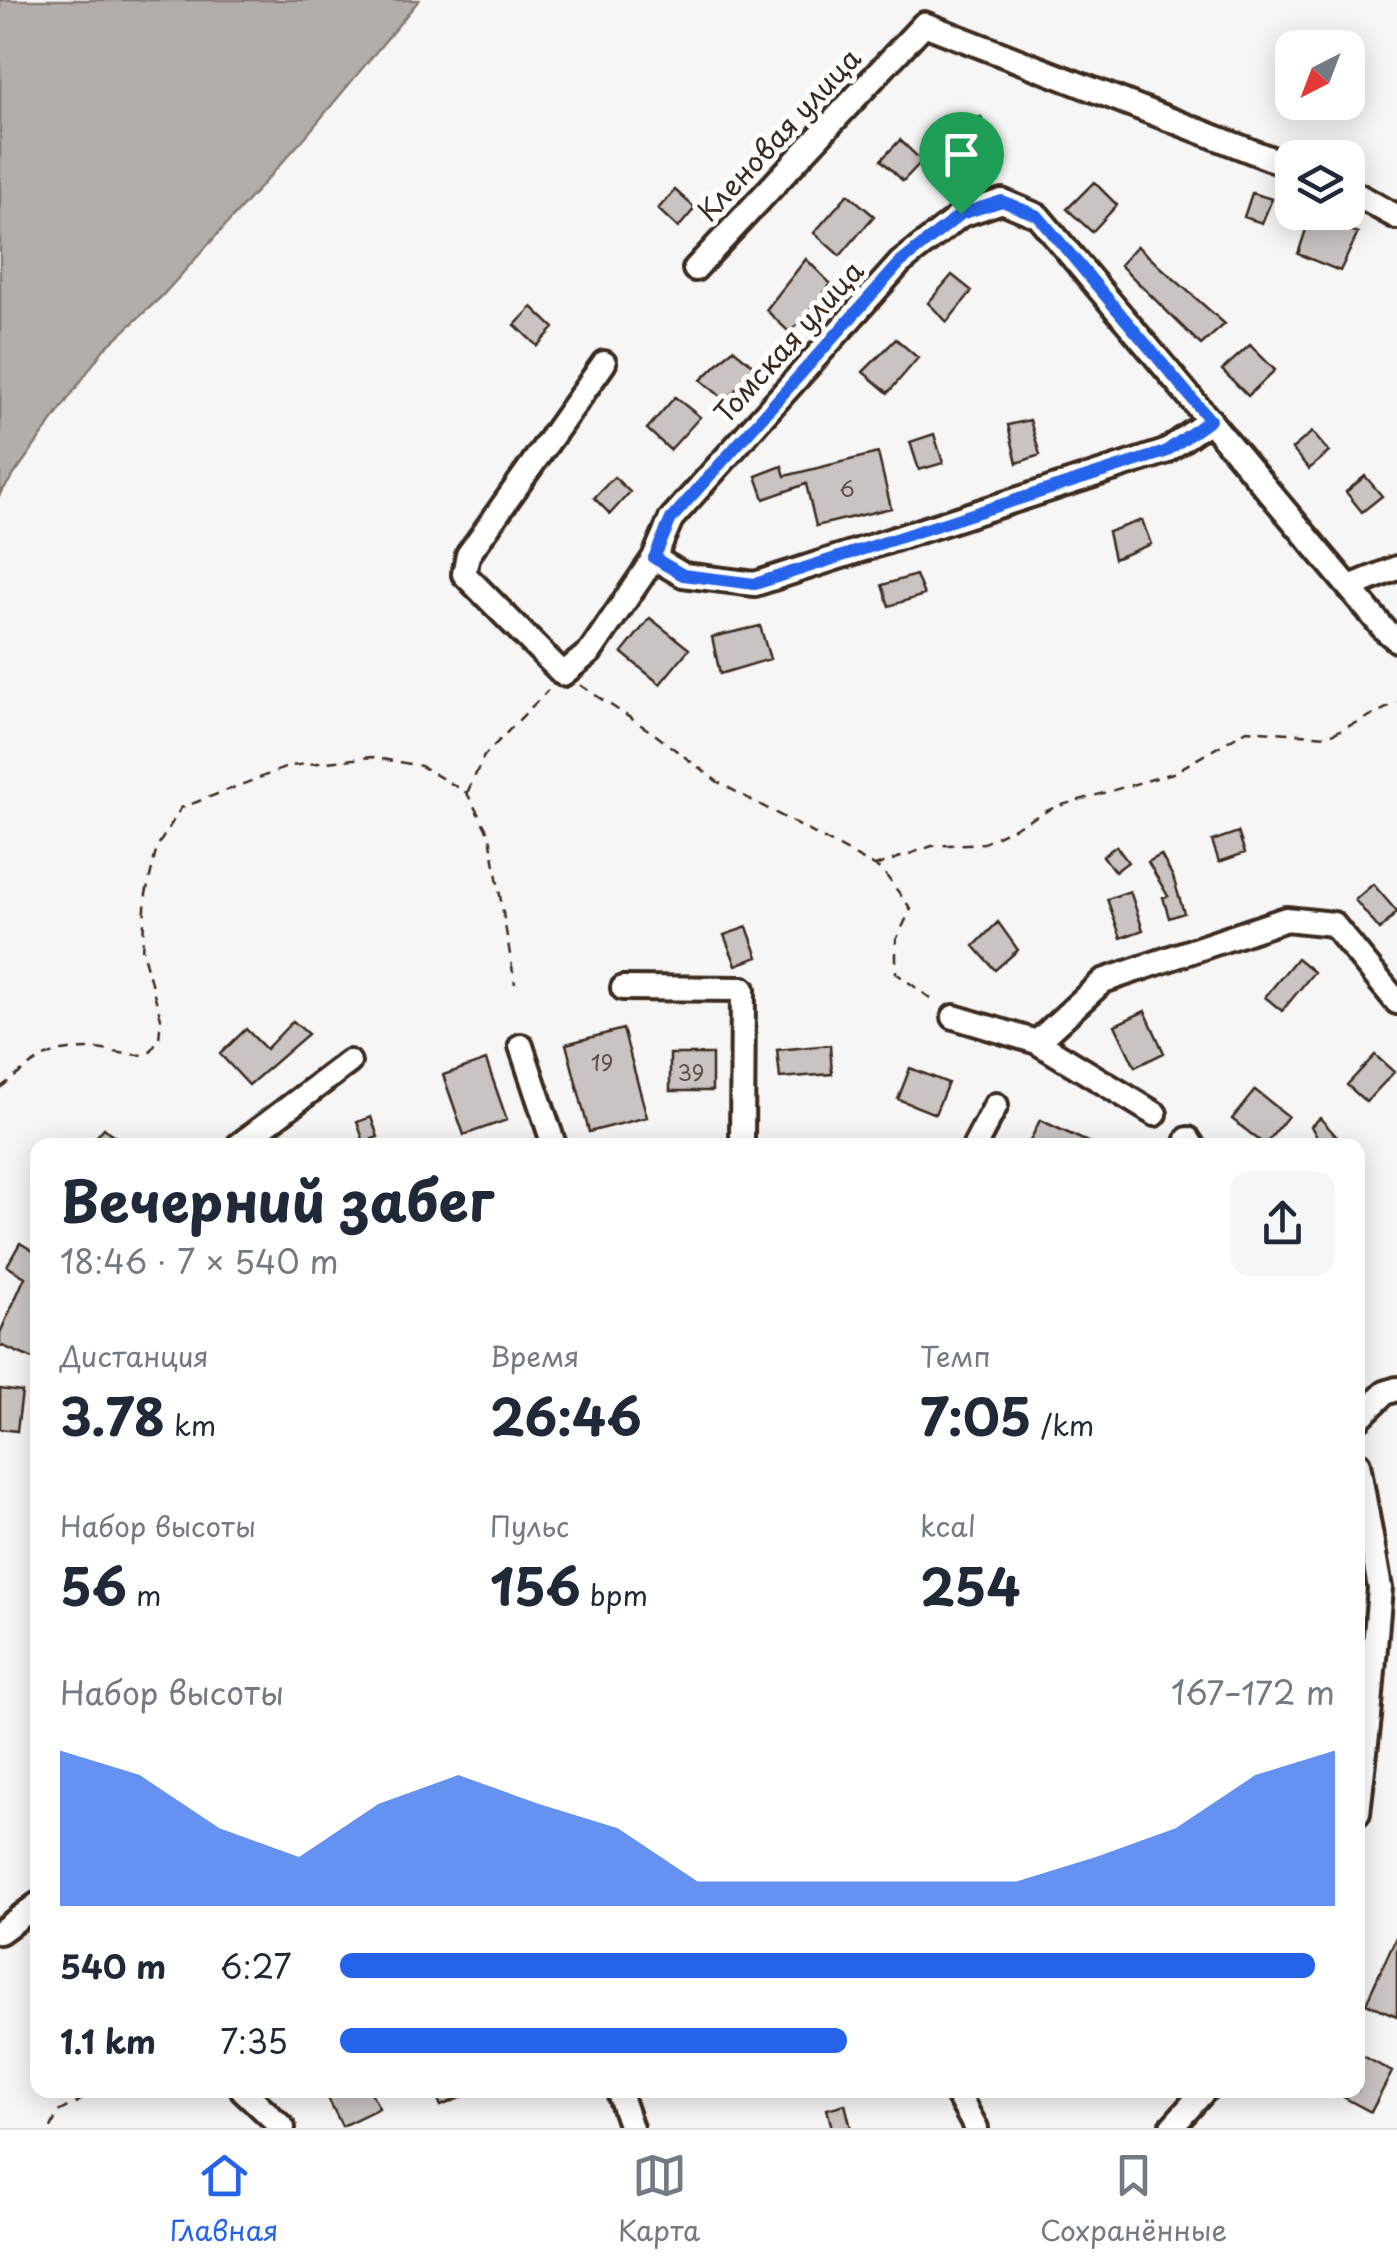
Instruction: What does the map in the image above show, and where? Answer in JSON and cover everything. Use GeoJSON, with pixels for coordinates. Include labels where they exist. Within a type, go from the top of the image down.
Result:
{"type":"FeatureCollection","features":[{"type":"Feature","properties":{"kind":"street","name":"Кленовая улица"},"geometry":{"type":"LineString","coordinates":[[695,269],[924,24],[1275,160]]}},
{"type":"Feature","properties":{"kind":"street"},"geometry":{"type":"LineString","coordinates":[[1365,200],[1397,218]]}},
{"type":"Feature","properties":{"kind":"street","name":"Томская улица"},"geometry":{"type":"LineString","coordinates":[[563,674],[590,652],[654,558],[671,519],[900,263],[961,214],[1002,201],[1038,216],[1210,420]]}},
{"type":"Feature","properties":{"kind":"street"},"geometry":{"type":"LineString","coordinates":[[563,674],[464,574],[468,555],[604,363]]}},
{"type":"Feature","properties":{"kind":"street"},"geometry":{"type":"LineString","coordinates":[[654,558],[683,575],[755,584],[1165,452],[1210,420],[1397,640]]}},
{"type":"Feature","properties":{"kind":"street"},"geometry":{"type":"LineString","coordinates":[[1350,587],[1397,568]]}},
{"type":"Feature","properties":{"kind":"street"},"geometry":{"type":"LineString","coordinates":[[1037,1042],[1103,981],[1286,919],[1334,924],[1397,1002]]}},
{"type":"Feature","properties":{"kind":"street"},"geometry":{"type":"LineString","coordinates":[[623,988],[743,990],[742,1138]]}},
{"type":"Feature","properties":{"kind":"street"},"geometry":{"type":"LineString","coordinates":[[954,1016],[1037,1042],[1155,1114]]}},
{"type":"Feature","properties":{"kind":"street"},"geometry":{"type":"LineString","coordinates":[[521,1046],[552,1138]]}},
{"type":"Feature","properties":{"kind":"street"},"geometry":{"type":"LineString","coordinates":[[248,1138],[349,1062]]}},
{"type":"Feature","properties":{"kind":"street"},"geometry":{"type":"LineString","coordinates":[[979,1138],[996,1105]]}},
{"type":"Feature","properties":{"kind":"street"},"geometry":{"type":"LineString","coordinates":[[1365,1412],[1391,1391]]}},
{"type":"Feature","properties":{"kind":"street"},"geometry":{"type":"LineString","coordinates":[[1365,1503],[1380,1588],[1365,1757]]}},
{"type":"Feature","properties":{"kind":"street"},"geometry":{"type":"LineString","coordinates":[[0,1932],[30,1910]]}},
{"type":"Feature","properties":{"kind":"street"},"geometry":{"type":"LineString","coordinates":[[251,2098],[283,2128]]}},
{"type":"Feature","properties":{"kind":"street"},"geometry":{"type":"LineString","coordinates":[[621,2098],[630,2128]]}},
{"type":"Feature","properties":{"kind":"street"},"geometry":{"type":"LineString","coordinates":[[959,2098],[976,2128]]}},
{"type":"Feature","properties":{"kind":"street"},"geometry":{"type":"LineString","coordinates":[[1171,2128],[1198,2098]]}},
{"type":"Feature","properties":{"kind":"path"},"geometry":{"type":"LineString","coordinates":[[467,793],[484,756],[563,674],[653,733],[718,782],[882,870],[912,909],[896,940],[896,973],[954,1016]]}},
{"type":"Feature","properties":{"kind":"path"},"geometry":{"type":"LineString","coordinates":[[875,866],[932,846],[984,843],[1055,807],[1173,773],[1247,730],[1328,736],[1397,703]]}},
{"type":"Feature","properties":{"kind":"path"},"geometry":{"type":"LineString","coordinates":[[0,1088],[46,1052],[95,1049],[131,1056],[148,1054],[159,1039],[161,1018],[142,951],[146,894],[157,847],[181,808],[290,766],[372,758],[421,766],[467,793],[490,836],[515,984]]}},
{"type":"Feature","properties":{"kind":"path"},"geometry":{"type":"LineString","coordinates":[[51,2128],[58,2112],[85,2098]]}},
{"type":"Feature","properties":{"kind":"shaded area"},"geometry":{"type":"Polygon","coordinates":[[[0,0],[419,0],[306,136],[161,297],[103,350],[0,494],[0,0]]]}},
{"type":"Feature","properties":{"kind":"building"},"geometry":{"type":"Polygon","coordinates":[[[981,117],[991,146],[964,155],[955,126],[981,117]]]}},
{"type":"Feature","properties":{"kind":"building"},"geometry":{"type":"Polygon","coordinates":[[[900,140],[922,161],[903,181],[881,160],[900,140]]]}},
{"type":"Feature","properties":{"kind":"building"},"geometry":{"type":"Polygon","coordinates":[[[1094,182],[1117,205],[1092,232],[1067,209],[1094,182]]]}},
{"type":"Feature","properties":{"kind":"building"},"geometry":{"type":"Polygon","coordinates":[[[675,190],[695,208],[678,228],[658,209],[675,190]]]}},
{"type":"Feature","properties":{"kind":"building"},"geometry":{"type":"Polygon","coordinates":[[[1252,193],[1272,199],[1262,223],[1244,217],[1252,193]]]}},
{"type":"Feature","properties":{"kind":"building"},"geometry":{"type":"Polygon","coordinates":[[[848,194],[874,216],[840,256],[814,233],[848,194]]]}},
{"type":"Feature","properties":{"kind":"building"},"geometry":{"type":"Polygon","coordinates":[[[1306,230],[1358,233],[1340,271],[1298,254],[1306,230]]]}},
{"type":"Feature","properties":{"kind":"building"},"geometry":{"type":"Polygon","coordinates":[[[1137,246],[1225,324],[1201,345],[1120,265],[1137,246]]]}},
{"type":"Feature","properties":{"kind":"building"},"geometry":{"type":"Polygon","coordinates":[[[806,259],[831,284],[790,333],[766,310],[806,259]]]}},
{"type":"Feature","properties":{"kind":"building"},"geometry":{"type":"Polygon","coordinates":[[[952,275],[972,291],[947,322],[928,303],[952,275]]]}},
{"type":"Feature","properties":{"kind":"building"},"geometry":{"type":"Polygon","coordinates":[[[532,307],[554,328],[537,346],[515,325],[532,307]]]}},
{"type":"Feature","properties":{"kind":"building"},"geometry":{"type":"Polygon","coordinates":[[[896,339],[918,358],[888,393],[863,372],[896,339]]]}},
{"type":"Feature","properties":{"kind":"building"},"geometry":{"type":"Polygon","coordinates":[[[1250,345],[1275,370],[1248,396],[1222,370],[1250,345]]]}},
{"type":"Feature","properties":{"kind":"building"},"geometry":{"type":"Polygon","coordinates":[[[733,349],[755,367],[726,401],[701,380],[733,349]]]}},
{"type":"Feature","properties":{"kind":"building"},"geometry":{"type":"Polygon","coordinates":[[[675,397],[700,417],[670,450],[647,429],[675,397]]]}},
{"type":"Feature","properties":{"kind":"building"},"geometry":{"type":"Polygon","coordinates":[[[1030,420],[1040,455],[1017,463],[1008,425],[1030,420]]]}},
{"type":"Feature","properties":{"kind":"building"},"geometry":{"type":"Polygon","coordinates":[[[1312,432],[1329,452],[1309,469],[1292,449],[1312,432]]]}},
{"type":"Feature","properties":{"kind":"building"},"geometry":{"type":"Polygon","coordinates":[[[934,434],[943,463],[919,470],[910,442],[934,434]]]}},
{"type":"Feature","properties":{"kind":"building"},"geometry":{"type":"Polygon","coordinates":[[[878,453],[891,508],[816,526],[806,484],[764,499],[756,476],[782,466],[785,476],[878,453]]]}},
{"type":"Feature","properties":{"kind":"building"},"geometry":{"type":"Polygon","coordinates":[[[1365,476],[1382,496],[1362,512],[1346,492],[1365,476]]]}},
{"type":"Feature","properties":{"kind":"building"},"geometry":{"type":"Polygon","coordinates":[[[614,477],[630,492],[610,514],[594,498],[614,477]]]}},
{"type":"Feature","properties":{"kind":"building"},"geometry":{"type":"Polygon","coordinates":[[[1142,520],[1151,544],[1114,559],[1108,532],[1142,520]]]}},
{"type":"Feature","properties":{"kind":"building"},"geometry":{"type":"Polygon","coordinates":[[[916,575],[924,595],[889,606],[882,585],[916,575]]]}},
{"type":"Feature","properties":{"kind":"building"},"geometry":{"type":"Polygon","coordinates":[[[650,618],[689,649],[660,684],[622,653],[650,618]]]}},
{"type":"Feature","properties":{"kind":"building"},"geometry":{"type":"Polygon","coordinates":[[[760,626],[770,659],[720,674],[712,637],[760,626]]]}},
{"type":"Feature","properties":{"kind":"building"},"geometry":{"type":"Polygon","coordinates":[[[1238,832],[1245,853],[1219,862],[1212,841],[1238,832]]]}},
{"type":"Feature","properties":{"kind":"building"},"geometry":{"type":"Polygon","coordinates":[[[1116,846],[1128,862],[1115,872],[1103,856],[1116,846]]]}},
{"type":"Feature","properties":{"kind":"building"},"geometry":{"type":"Polygon","coordinates":[[[1161,855],[1173,877],[1184,913],[1169,918],[1163,897],[1168,896],[1148,862],[1161,855]]]}},
{"type":"Feature","properties":{"kind":"building"},"geometry":{"type":"Polygon","coordinates":[[[1373,884],[1397,912],[1380,930],[1355,900],[1373,884]]]}},
{"type":"Feature","properties":{"kind":"building"},"geometry":{"type":"Polygon","coordinates":[[[1130,891],[1143,930],[1121,938],[1107,899],[1130,891]]]}},
{"type":"Feature","properties":{"kind":"building"},"geometry":{"type":"Polygon","coordinates":[[[998,922],[1018,950],[995,970],[974,946],[998,922]]]}},
{"type":"Feature","properties":{"kind":"building"},"geometry":{"type":"Polygon","coordinates":[[[747,927],[758,957],[736,965],[724,935],[747,927]]]}},
{"type":"Feature","properties":{"kind":"building"},"geometry":{"type":"Polygon","coordinates":[[[1297,958],[1314,972],[1282,1011],[1265,997],[1297,958]]]}},
{"type":"Feature","properties":{"kind":"building"},"geometry":{"type":"Polygon","coordinates":[[[1145,1011],[1164,1053],[1135,1067],[1115,1025],[1145,1011]]]}},
{"type":"Feature","properties":{"kind":"building"},"geometry":{"type":"Polygon","coordinates":[[[293,1021],[308,1034],[249,1085],[220,1054],[246,1029],[266,1049],[293,1021]]]}},
{"type":"Feature","properties":{"kind":"building"},"geometry":{"type":"Polygon","coordinates":[[[623,1029],[647,1117],[589,1132],[566,1044],[623,1029]]]}},
{"type":"Feature","properties":{"kind":"building"},"geometry":{"type":"Polygon","coordinates":[[[830,1045],[832,1074],[780,1078],[777,1050],[830,1045]]]}},
{"type":"Feature","properties":{"kind":"building"},"geometry":{"type":"Polygon","coordinates":[[[670,1054],[712,1054],[712,1091],[670,1091],[670,1054]]]}},
{"type":"Feature","properties":{"kind":"building"},"geometry":{"type":"Polygon","coordinates":[[[1375,1055],[1394,1072],[1366,1102],[1347,1085],[1375,1055]]]}},
{"type":"Feature","properties":{"kind":"building"},"geometry":{"type":"Polygon","coordinates":[[[486,1060],[507,1120],[464,1135],[443,1075],[486,1060]]]}},
{"type":"Feature","properties":{"kind":"building"},"geometry":{"type":"Polygon","coordinates":[[[910,1068],[948,1083],[935,1114],[898,1099],[910,1068]]]}},
{"type":"Feature","properties":{"kind":"building"},"geometry":{"type":"Polygon","coordinates":[[[1255,1090],[1288,1116],[1271,1138],[1256,1138],[1232,1119],[1255,1090]]]}},
{"type":"Feature","properties":{"kind":"building"},"geometry":{"type":"Polygon","coordinates":[[[371,1117],[378,1137],[363,1138],[357,1122],[371,1117]]]}},
{"type":"Feature","properties":{"kind":"building"},"geometry":{"type":"Polygon","coordinates":[[[1320,1118],[1337,1137],[1317,1138],[1311,1126],[1320,1118]]]}},
{"type":"Feature","properties":{"kind":"building"},"geometry":{"type":"Polygon","coordinates":[[[1040,1120],[1079,1138],[1031,1138],[1040,1120]]]}},
{"type":"Feature","properties":{"kind":"building"},"geometry":{"type":"Polygon","coordinates":[[[104,1128],[116,1138],[95,1138],[104,1128]]]}},
{"type":"Feature","properties":{"kind":"building"},"geometry":{"type":"Polygon","coordinates":[[[20,1243],[30,1249],[30,1358],[0,1345],[0,1333],[25,1277],[7,1266],[20,1243]]]}},
{"type":"Feature","properties":{"kind":"building"},"geometry":{"type":"Polygon","coordinates":[[[0,1389],[22,1392],[17,1431],[0,1429],[0,1389]]]}},
{"type":"Feature","properties":{"kind":"building"},"geometry":{"type":"Polygon","coordinates":[[[1397,1935],[1397,2016],[1366,2003],[1397,1935]]]}},
{"type":"Feature","properties":{"kind":"building"},"geometry":{"type":"Polygon","coordinates":[[[1365,2057],[1392,2072],[1371,2112],[1345,2098],[1365,2098],[1365,2057]]]}},
{"type":"Feature","properties":{"kind":"building"},"geometry":{"type":"Polygon","coordinates":[[[328,2098],[374,2098],[379,2108],[342,2126],[328,2098]]]}},
{"type":"Feature","properties":{"kind":"building"},"geometry":{"type":"Polygon","coordinates":[[[438,2098],[460,2098],[441,2106],[438,2098]]]}},
{"type":"Feature","properties":{"kind":"building"},"geometry":{"type":"Polygon","coordinates":[[[845,2104],[851,2128],[832,2128],[827,2109],[845,2104]]]}},
{"type":"Feature","properties":{"kind":"route"},"geometry":{"type":"LineString","coordinates":[[1002,201],[1038,216],[1210,420],[1165,452],[755,584],[683,575],[654,558],[671,519],[900,263],[961,214],[1002,201]]}}]}
